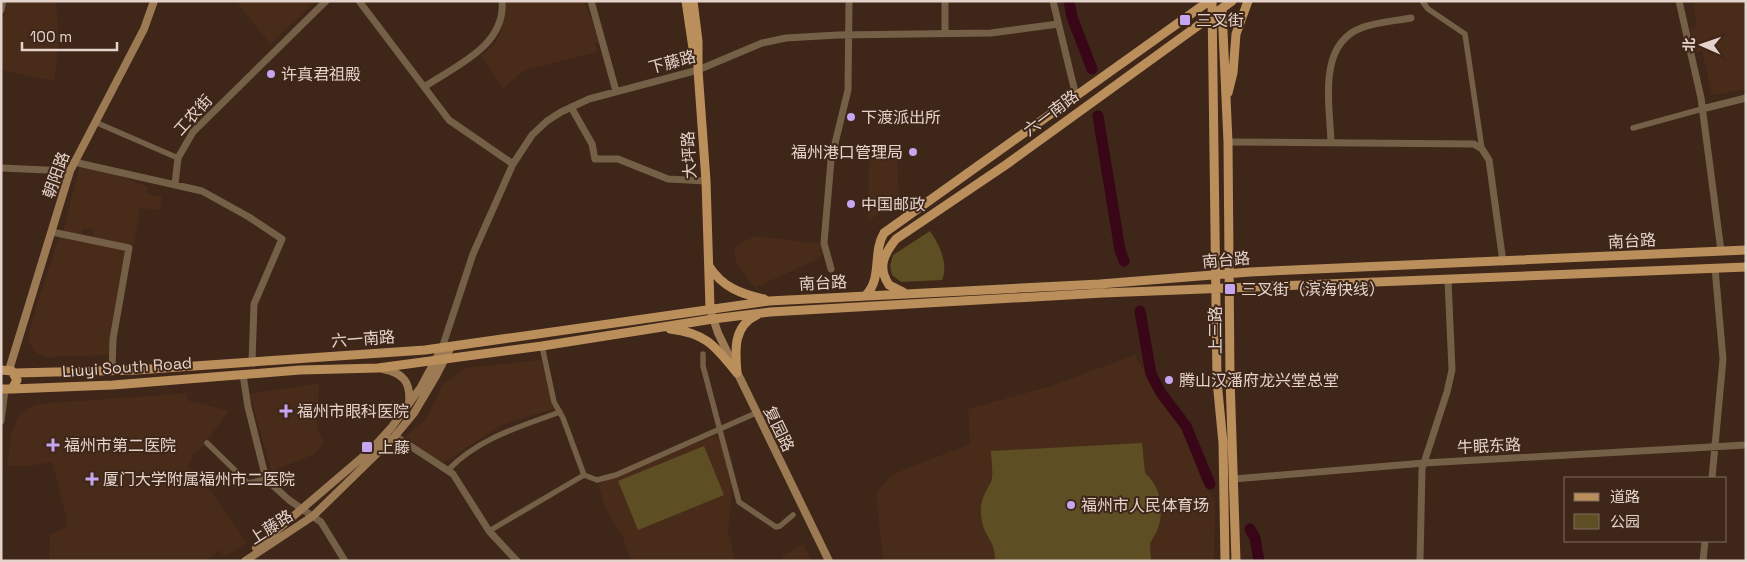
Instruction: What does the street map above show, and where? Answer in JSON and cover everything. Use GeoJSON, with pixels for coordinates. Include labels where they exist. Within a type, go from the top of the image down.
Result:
{"type":"FeatureCollection","features":[{"type":"Feature","properties":{"kind":"main road","name":"朝阳路"},"geometry":{"type":"LineString","coordinates":[[8,371],[70,171],[144,29],[154,1]]}},
{"type":"Feature","properties":{"kind":"main road"},"geometry":{"type":"LineString","coordinates":[[686,1],[698,70]]}},
{"type":"Feature","properties":{"kind":"main road","name":"大坪路"},"geometry":{"type":"LineString","coordinates":[[693,1],[698,41],[698,70],[706,181],[710,308]]}},
{"type":"Feature","properties":{"kind":"main road","name":"上三路"},"geometry":{"type":"LineString","coordinates":[[1210,1],[1213,14],[1217,381],[1223,443],[1226,561]]}},
{"type":"Feature","properties":{"kind":"main road","name":"六一南路"},"geometry":{"type":"LineString","coordinates":[[865,296],[875,282],[879,241],[884,233],[1210,1]]}},
{"type":"Feature","properties":{"kind":"main road","name":"六一南路"},"geometry":{"type":"LineString","coordinates":[[914,294],[897,291],[886,280],[882,263],[886,251],[896,239],[1007,164],[1213,14],[1222,5],[1232,1]]}},
{"type":"Feature","properties":{"kind":"main road"},"geometry":{"type":"LineString","coordinates":[[1226,103],[1234,74],[1236,34],[1248,1]]}},
{"type":"Feature","properties":{"kind":"main road","name":"上三路"},"geometry":{"type":"LineString","coordinates":[[1222,5],[1228,142],[1230,378],[1236,561]]}},
{"type":"Feature","properties":{"kind":"main road","name":"南台路"},"geometry":{"type":"LineString","coordinates":[[710,308],[769,300],[914,294],[1230,274],[1746,250]]}},
{"type":"Feature","properties":{"kind":"main road"},"geometry":{"type":"LineString","coordinates":[[709,266],[717,276],[734,290],[769,300]]}},
{"type":"Feature","properties":{"kind":"main road","name":"南台路"},"geometry":{"type":"LineString","coordinates":[[713,319],[760,313],[1103,293],[1230,290],[1746,267]]}},
{"type":"Feature","properties":{"kind":"main road","name":"六一南路"},"geometry":{"type":"LineString","coordinates":[[8,371],[112,371],[446,348],[710,308]]}},
{"type":"Feature","properties":{"kind":"main road","name":"复园路"},"geometry":{"type":"LineString","coordinates":[[710,308],[737,373],[829,561]]}},
{"type":"Feature","properties":{"kind":"main road"},"geometry":{"type":"LineString","coordinates":[[737,373],[735,350],[739,332],[750,318],[760,313]]}},
{"type":"Feature","properties":{"kind":"main road","name":"六一南路"},"geometry":{"type":"LineString","coordinates":[[244,375],[300,370],[378,368],[542,346],[713,319]]}},
{"type":"Feature","properties":{"kind":"main road"},"geometry":{"type":"LineString","coordinates":[[657,328],[686,331],[701,336],[717,349],[737,373]]}},
{"type":"Feature","properties":{"kind":"main road"},"geometry":{"type":"LineString","coordinates":[[239,561],[302,510],[372,449],[409,404],[434,361],[446,348]]}},
{"type":"Feature","properties":{"kind":"main road","name":"上藤路"},"geometry":{"type":"LineString","coordinates":[[245,561],[313,516],[395,436],[414,413],[444,359],[446,348]]}},
{"type":"Feature","properties":{"kind":"main road"},"geometry":{"type":"LineString","coordinates":[[378,368],[394,371],[404,377],[410,389],[409,404]]}},
{"type":"Feature","properties":{"kind":"main road"},"geometry":{"type":"LineString","coordinates":[[4,389],[16,383],[8,371]]}},
{"type":"Feature","properties":{"kind":"main road","name":"Liuyi South Road"},"geometry":{"type":"LineString","coordinates":[[4,389],[113,385],[244,375]]}},
{"type":"Feature","properties":{"kind":"street"},"geometry":{"type":"LineString","coordinates":[[1,10],[3,1]]}},
{"type":"Feature","properties":{"kind":"street","name":"工农街"},"geometry":{"type":"LineString","coordinates":[[175,184],[178,158],[187,140],[326,1]]}},
{"type":"Feature","properties":{"kind":"street"},"geometry":{"type":"LineString","coordinates":[[359,1],[453,124],[513,164]]}},
{"type":"Feature","properties":{"kind":"street"},"geometry":{"type":"LineString","coordinates":[[424,87],[489,43],[500,18],[502,1]]}},
{"type":"Feature","properties":{"kind":"street"},"geometry":{"type":"LineString","coordinates":[[591,1],[616,91]]}},
{"type":"Feature","properties":{"kind":"street"},"geometry":{"type":"LineString","coordinates":[[831,269],[824,248],[829,175],[848,90],[850,35],[848,1]]}},
{"type":"Feature","properties":{"kind":"street"},"geometry":{"type":"LineString","coordinates":[[945,1],[945,32]]}},
{"type":"Feature","properties":{"kind":"street"},"geometry":{"type":"LineString","coordinates":[[1053,1],[1076,96]]}},
{"type":"Feature","properties":{"kind":"street"},"geometry":{"type":"LineString","coordinates":[[1422,1],[1428,9],[1465,34],[1482,149],[1489,160],[1503,262]]}},
{"type":"Feature","properties":{"kind":"street"},"geometry":{"type":"LineString","coordinates":[[1679,1],[1702,109],[1721,251]]}},
{"type":"Feature","properties":{"kind":"street"},"geometry":{"type":"LineString","coordinates":[[1331,143],[1330,70],[1336,48],[1350,34],[1363,27],[1411,18]]}},
{"type":"Feature","properties":{"kind":"street","name":"下藤路"},"geometry":{"type":"LineString","coordinates":[[446,348],[473,254],[513,164],[528,140],[541,126],[571,107],[616,91],[698,70],[771,41],[806,36],[945,32],[991,33],[1058,24]]}},
{"type":"Feature","properties":{"kind":"street"},"geometry":{"type":"LineString","coordinates":[[1633,128],[1746,98]]}},
{"type":"Feature","properties":{"kind":"street"},"geometry":{"type":"LineString","coordinates":[[571,107],[592,144],[596,159],[618,159],[668,179],[706,181]]}},
{"type":"Feature","properties":{"kind":"street"},"geometry":{"type":"LineString","coordinates":[[95,122],[178,158]]}},
{"type":"Feature","properties":{"kind":"street"},"geometry":{"type":"LineString","coordinates":[[1228,142],[1470,143],[1482,149]]}},
{"type":"Feature","properties":{"kind":"street"},"geometry":{"type":"LineString","coordinates":[[74,162],[175,184],[209,194],[282,239],[254,304],[252,362]]}},
{"type":"Feature","properties":{"kind":"street"},"geometry":{"type":"LineString","coordinates":[[1,168],[70,171]]}},
{"type":"Feature","properties":{"kind":"street"},"geometry":{"type":"LineString","coordinates":[[52,232],[129,248],[113,339],[112,371]]}},
{"type":"Feature","properties":{"kind":"street"},"geometry":{"type":"LineString","coordinates":[[1712,477],[1724,359],[1715,268]]}},
{"type":"Feature","properties":{"kind":"street"},"geometry":{"type":"LineString","coordinates":[[1420,561],[1421,481],[1424,463],[1447,392],[1452,370],[1448,280]]}},
{"type":"Feature","properties":{"kind":"street"},"geometry":{"type":"LineString","coordinates":[[542,346],[554,402],[560,412],[584,475],[594,480],[603,480],[721,430],[756,413]]}},
{"type":"Feature","properties":{"kind":"street"},"geometry":{"type":"LineString","coordinates":[[703,354],[703,366],[739,502],[776,527],[794,515]]}},
{"type":"Feature","properties":{"kind":"street"},"geometry":{"type":"LineString","coordinates":[[244,375],[248,407],[266,479],[302,510],[313,516],[323,525],[345,561]]}},
{"type":"Feature","properties":{"kind":"street"},"geometry":{"type":"LineString","coordinates":[[1,421],[4,389]]}},
{"type":"Feature","properties":{"kind":"street"},"geometry":{"type":"LineString","coordinates":[[448,470],[457,460],[497,434],[560,412]]}},
{"type":"Feature","properties":{"kind":"street"},"geometry":{"type":"LineString","coordinates":[[395,436],[448,470],[457,479],[489,532],[517,561]]}},
{"type":"Feature","properties":{"kind":"street"},"geometry":{"type":"LineString","coordinates":[[207,443],[248,483],[266,479]]}},
{"type":"Feature","properties":{"kind":"street","name":"牛眠东路"},"geometry":{"type":"LineString","coordinates":[[1234,479],[1424,463],[1746,445]]}},
{"type":"Feature","properties":{"kind":"street"},"geometry":{"type":"LineString","coordinates":[[489,532],[584,475]]}},
{"type":"Feature","properties":{"kind":"street"},"geometry":{"type":"LineString","coordinates":[[1704,561],[1705,542]]}},
{"type":"Feature","properties":{"kind":"shaded area"},"geometry":{"type":"Polygon","coordinates":[[[7,1],[56,1],[59,44],[54,81],[1,70],[1,26],[7,1]]]}},
{"type":"Feature","properties":{"kind":"shaded area"},"geometry":{"type":"Polygon","coordinates":[[[236,1],[316,1],[270,44],[236,1]]]}},
{"type":"Feature","properties":{"kind":"shaded area"},"geometry":{"type":"Polygon","coordinates":[[[506,1],[584,1],[600,42],[595,43],[598,52],[523,71],[503,89],[481,55],[493,46],[501,32],[506,1]]]}},
{"type":"Feature","properties":{"kind":"shaded area"},"geometry":{"type":"Polygon","coordinates":[[[1693,1],[1746,1],[1746,89],[1712,95],[1702,51],[1696,52],[1690,28],[1697,27],[1693,1]]]}},
{"type":"Feature","properties":{"kind":"shaded area"},"geometry":{"type":"Polygon","coordinates":[[[869,157],[897,158],[899,201],[868,221],[869,157]]]}},
{"type":"Feature","properties":{"kind":"shaded area"},"geometry":{"type":"Polygon","coordinates":[[[80,165],[120,176],[148,187],[147,192],[153,196],[162,195],[160,210],[140,208],[134,245],[93,239],[93,229],[82,229],[81,237],[63,232],[80,165]]]}},
{"type":"Feature","properties":{"kind":"shaded area"},"geometry":{"type":"Polygon","coordinates":[[[59,236],[126,250],[109,355],[48,357],[36,353],[29,343],[29,331],[59,236]]]}},
{"type":"Feature","properties":{"kind":"shaded area"},"geometry":{"type":"Polygon","coordinates":[[[756,236],[822,244],[824,253],[815,260],[755,288],[737,265],[734,250],[740,243],[756,236]]]}},
{"type":"Feature","properties":{"kind":"shaded area"},"geometry":{"type":"Polygon","coordinates":[[[1135,355],[1157,394],[1184,429],[1202,482],[1215,500],[1214,561],[880,561],[883,559],[876,492],[893,474],[970,444],[968,409],[1051,386],[1135,355]]]}},
{"type":"Feature","properties":{"kind":"shaded area"},"geometry":{"type":"Polygon","coordinates":[[[541,360],[556,408],[502,425],[441,464],[413,446],[405,437],[426,419],[443,384],[466,368],[541,360]]]}},
{"type":"Feature","properties":{"kind":"shaded area","name":"福州市眼科医院"},"geometry":{"type":"Polygon","coordinates":[[[319,383],[317,427],[324,443],[315,454],[271,471],[250,394],[319,383]]]}},
{"type":"Feature","properties":{"kind":"shaded area","name":"厦门大学附属福州市二医院"},"geometry":{"type":"Polygon","coordinates":[[[188,393],[187,400],[229,411],[205,444],[191,456],[193,459],[187,465],[213,494],[247,543],[225,557],[219,550],[206,561],[49,561],[50,535],[68,526],[52,462],[29,466],[7,466],[11,435],[18,417],[27,409],[37,404],[188,393]]]}},
{"type":"Feature","properties":{"kind":"shaded area"},"geometry":{"type":"Polygon","coordinates":[[[714,436],[720,437],[730,472],[732,495],[728,530],[735,561],[631,561],[623,537],[607,512],[598,484],[714,436]]]}},
{"type":"Feature","properties":{"kind":"shaded area"},"geometry":{"type":"Polygon","coordinates":[[[803,544],[811,561],[780,561],[783,559],[782,556],[803,544]]]}},
{"type":"Feature","properties":{"kind":"green space"},"geometry":{"type":"Polygon","coordinates":[[[930,231],[940,248],[944,261],[942,280],[901,282],[892,275],[890,266],[893,255],[930,231]]]}},
{"type":"Feature","properties":{"kind":"green space","name":"福州市人民体育场"},"geometry":{"type":"Polygon","coordinates":[[[1142,443],[1145,473],[1155,485],[1161,507],[1157,531],[1150,545],[1151,561],[995,561],[995,554],[984,528],[981,514],[982,501],[992,479],[991,451],[1142,443]]]}},
{"type":"Feature","properties":{"kind":"green space"},"geometry":{"type":"Polygon","coordinates":[[[704,446],[724,495],[638,530],[618,481],[704,446]]]}},
{"type":"Feature","properties":{"kind":"waterway"},"geometry":{"type":"LineString","coordinates":[[1069,1],[1072,17],[1092,69]]}},
{"type":"Feature","properties":{"kind":"waterway"},"geometry":{"type":"LineString","coordinates":[[1098,116],[1120,250],[1124,261]]}},
{"type":"Feature","properties":{"kind":"waterway"},"geometry":{"type":"LineString","coordinates":[[1140,311],[1151,374],[1161,393],[1186,426],[1210,484]]}},
{"type":"Feature","properties":{"kind":"waterway"},"geometry":{"type":"LineString","coordinates":[[1250,529],[1255,538],[1259,561]]}},
{"type":"Feature","properties":{"kind":"place","name":"三叉街"},"geometry":{"type":"Point","coordinates":[1185,20]}},
{"type":"Feature","properties":{"kind":"place","name":"许真君祖殿"},"geometry":{"type":"Point","coordinates":[271,74]}},
{"type":"Feature","properties":{"kind":"place","name":"下渡派出所"},"geometry":{"type":"Point","coordinates":[851,117]}},
{"type":"Feature","properties":{"kind":"place","name":"福州港口管理局"},"geometry":{"type":"Point","coordinates":[913,152]}},
{"type":"Feature","properties":{"kind":"place","name":"中国邮政"},"geometry":{"type":"Point","coordinates":[851,204]}},
{"type":"Feature","properties":{"kind":"place","name":"三叉街（滨海快线）"},"geometry":{"type":"Point","coordinates":[1230,289]}},
{"type":"Feature","properties":{"kind":"place","name":"腾山汉潘府龙兴堂总堂"},"geometry":{"type":"Point","coordinates":[1169,380]}},
{"type":"Feature","properties":{"kind":"place","name":"福州市眼科医院"},"geometry":{"type":"Point","coordinates":[286,411]}},
{"type":"Feature","properties":{"kind":"place","name":"福州市第二医院"},"geometry":{"type":"Point","coordinates":[53,445]}},
{"type":"Feature","properties":{"kind":"place","name":"上藤"},"geometry":{"type":"Point","coordinates":[367,447]}},
{"type":"Feature","properties":{"kind":"place","name":"厦门大学附属福州市二医院"},"geometry":{"type":"Point","coordinates":[92,479]}},
{"type":"Feature","properties":{"kind":"place","name":"福州市人民体育场"},"geometry":{"type":"Point","coordinates":[1071,505]}}]}
